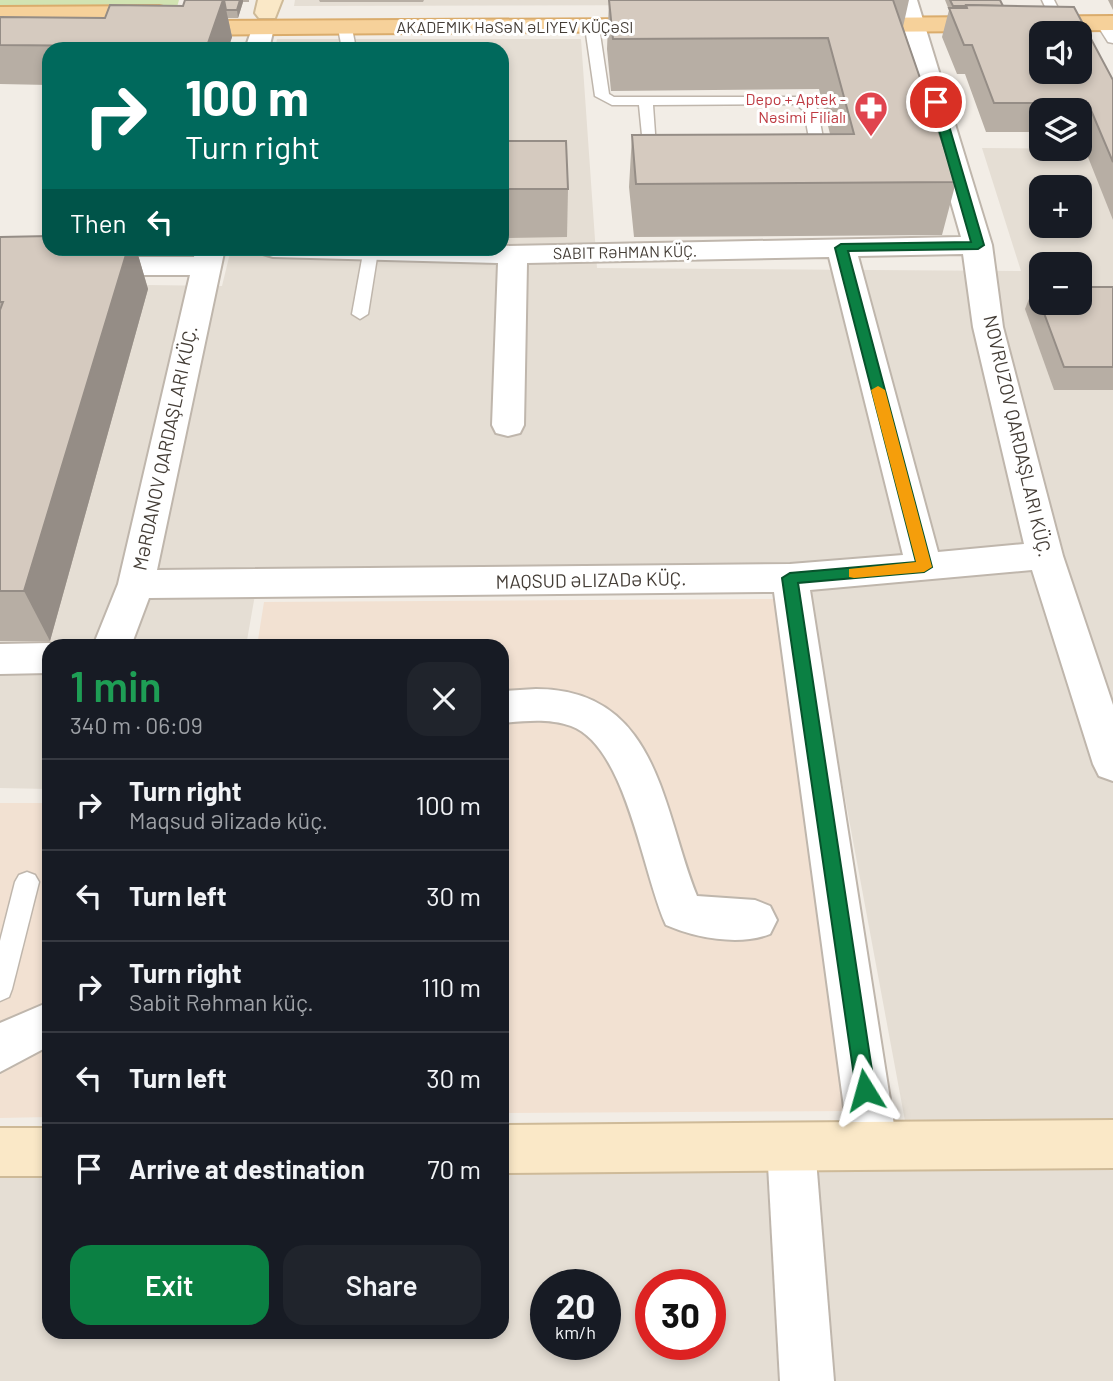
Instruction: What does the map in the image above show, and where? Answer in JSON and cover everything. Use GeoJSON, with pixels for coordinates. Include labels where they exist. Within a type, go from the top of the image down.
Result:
{"type":"FeatureCollection","features":[{"type":"Feature","properties":{"kind":"main road"},"geometry":{"type":"LineString","coordinates":[[834,18],[1050,5],[1111,24]]}},
{"type":"Feature","properties":{"kind":"main road"},"geometry":{"type":"LineString","coordinates":[[909,12],[1111,24]]}},
{"type":"Feature","properties":{"kind":"main road","name":"AKADEMIK HƏSƏN ƏLIYEV KÜÇƏSI"},"geometry":{"type":"LineString","coordinates":[[0,14],[264,22],[347,38],[592,27],[674,19],[264,22],[0,29]]}},
{"type":"Feature","properties":{"kind":"main road"},"geometry":{"type":"LineString","coordinates":[[509,1149],[1113,1144]]}},
{"type":"Feature","properties":{"kind":"main road"},"geometry":{"type":"LineString","coordinates":[[0,1152],[42,1152]]}},
{"type":"Feature","properties":{"kind":"street"},"geometry":{"type":"LineString","coordinates":[[909,12],[978,245],[988,327],[1045,556],[1113,764]]}},
{"type":"Feature","properties":{"kind":"street","name":"SABIT RƏHMAN KÜÇ."},"geometry":{"type":"LineString","coordinates":[[509,255],[978,245]]}},
{"type":"Feature","properties":{"kind":"street"},"geometry":{"type":"LineString","coordinates":[[841,248],[924,567]]}},
{"type":"Feature","properties":{"kind":"street"},"geometry":{"type":"LineString","coordinates":[[508,425],[513,255]]}},
{"type":"Feature","properties":{"kind":"street"},"geometry":{"type":"LineString","coordinates":[[0,267],[208,257],[135,584],[115,639]]}},
{"type":"Feature","properties":{"kind":"street","name":"MAQSUD ƏLIZADƏ KÜÇ."},"geometry":{"type":"LineString","coordinates":[[135,584],[790,578],[1045,556]]}},
{"type":"Feature","properties":{"kind":"street"},"geometry":{"type":"LineString","coordinates":[[790,578],[873,1144]]}},
{"type":"Feature","properties":{"kind":"street"},"geometry":{"type":"LineString","coordinates":[[0,659],[42,658]]}},
{"type":"Feature","properties":{"kind":"street"},"geometry":{"type":"LineString","coordinates":[[509,707],[559,706],[590,716],[607,728],[621,743],[641,786],[681,911],[694,916],[755,920]]}},
{"type":"Feature","properties":{"kind":"street"},"geometry":{"type":"LineString","coordinates":[[0,1049],[22,1035],[42,1027]]}},
{"type":"Feature","properties":{"kind":"street"},"geometry":{"type":"LineString","coordinates":[[791,1147],[807,1381]]}},
{"type":"Feature","properties":{"kind":"lane"},"geometry":{"type":"LineString","coordinates":[[592,27],[602,96],[612,101],[798,100],[808,104],[822,171],[814,176]]}},
{"type":"Feature","properties":{"kind":"lane"},"geometry":{"type":"LineString","coordinates":[[646,101],[650,164],[653,172],[663,177]]}},
{"type":"Feature","properties":{"kind":"lane"},"geometry":{"type":"LineString","coordinates":[[360,314],[369,256]]}},
{"type":"Feature","properties":{"kind":"lane"},"geometry":{"type":"LineString","coordinates":[[0,989],[27,882]]}},
{"type":"Feature","properties":{"kind":"shaded area"},"geometry":{"type":"Polygon","coordinates":[[[295,0],[713,0],[714,5],[294,6],[295,0]]]}},
{"type":"Feature","properties":{"kind":"shaded area"},"geometry":{"type":"Polygon","coordinates":[[[277,39],[581,39],[597,268],[1021,271],[982,148],[1029,148],[1029,161],[1092,161],[1092,146],[1113,145],[1113,1381],[0,1381],[0,1171],[42,1171],[42,1339],[509,1339],[509,1167],[913,1164],[802,566],[259,572],[247,639],[42,639],[42,789],[0,788],[0,283],[222,286],[229,256],[509,256],[509,42],[276,42],[277,39]]]}},
{"type":"Feature","properties":{"kind":"shaded area"},"geometry":{"type":"Polygon","coordinates":[[[781,599],[857,1111],[509,1113],[509,639],[258,639],[264,602],[781,599]]]}},
{"type":"Feature","properties":{"kind":"shaded area"},"geometry":{"type":"Polygon","coordinates":[[[0,803],[42,803],[42,1117],[0,1118],[0,803]]]}},
{"type":"Feature","properties":{"kind":"green space"},"geometry":{"type":"Polygon","coordinates":[[[0,0],[179,0],[177,7],[0,8],[0,0]]]}},
{"type":"Feature","properties":{"kind":"building"},"geometry":{"type":"Polygon","coordinates":[[[185,0],[223,0],[208,42],[42,42],[42,45],[0,45],[0,17],[105,18],[110,5],[183,6],[185,0]]]}},
{"type":"Feature","properties":{"kind":"building"},"geometry":{"type":"Polygon","coordinates":[[[224,0],[240,0],[237,10],[226,10],[224,0]]]}},
{"type":"Feature","properties":{"kind":"building"},"geometry":{"type":"Polygon","coordinates":[[[609,0],[893,0],[956,182],[636,184],[632,135],[854,134],[828,38],[613,39],[609,0]]]}},
{"type":"Feature","properties":{"kind":"building"},"geometry":{"type":"Polygon","coordinates":[[[950,0],[1000,0],[1003,6],[953,6],[950,0]]]}},
{"type":"Feature","properties":{"kind":"building"},"geometry":{"type":"Polygon","coordinates":[[[966,5],[1074,7],[1081,21],[1029,21],[1029,84],[1092,84],[1092,41],[1113,80],[1113,162],[1092,112],[1092,98],[1029,98],[1029,103],[994,103],[972,45],[964,45],[949,8],[967,8],[966,5]]]}},
{"type":"Feature","properties":{"kind":"building"},"geometry":{"type":"Polygon","coordinates":[[[509,141],[566,141],[568,189],[509,189],[509,141]]]}},
{"type":"Feature","properties":{"kind":"building"},"geometry":{"type":"Polygon","coordinates":[[[42,236],[42,256],[126,256],[24,591],[0,591],[0,310],[3,302],[0,302],[0,237],[42,236]]]}},
{"type":"Feature","properties":{"kind":"building"},"geometry":{"type":"Polygon","coordinates":[[[1092,287],[1113,287],[1113,367],[1064,367],[1045,315],[1092,315],[1092,287]]]}},
{"type":"Feature","properties":{"kind":"slow traffic"},"geometry":{"type":"LineString","coordinates":[[854,573],[924,567],[878,390]]}},
{"type":"Feature","properties":{"kind":"place","name":"Depo + Aptek - Nəsimi Filialı"},"geometry":{"type":"Point","coordinates":[871,138]}},
{"type":"Feature","properties":{"kind":"route"},"geometry":{"type":"LineString","coordinates":[[865,1090],[790,578],[924,567],[841,248],[978,245],[936,102]]}}]}
